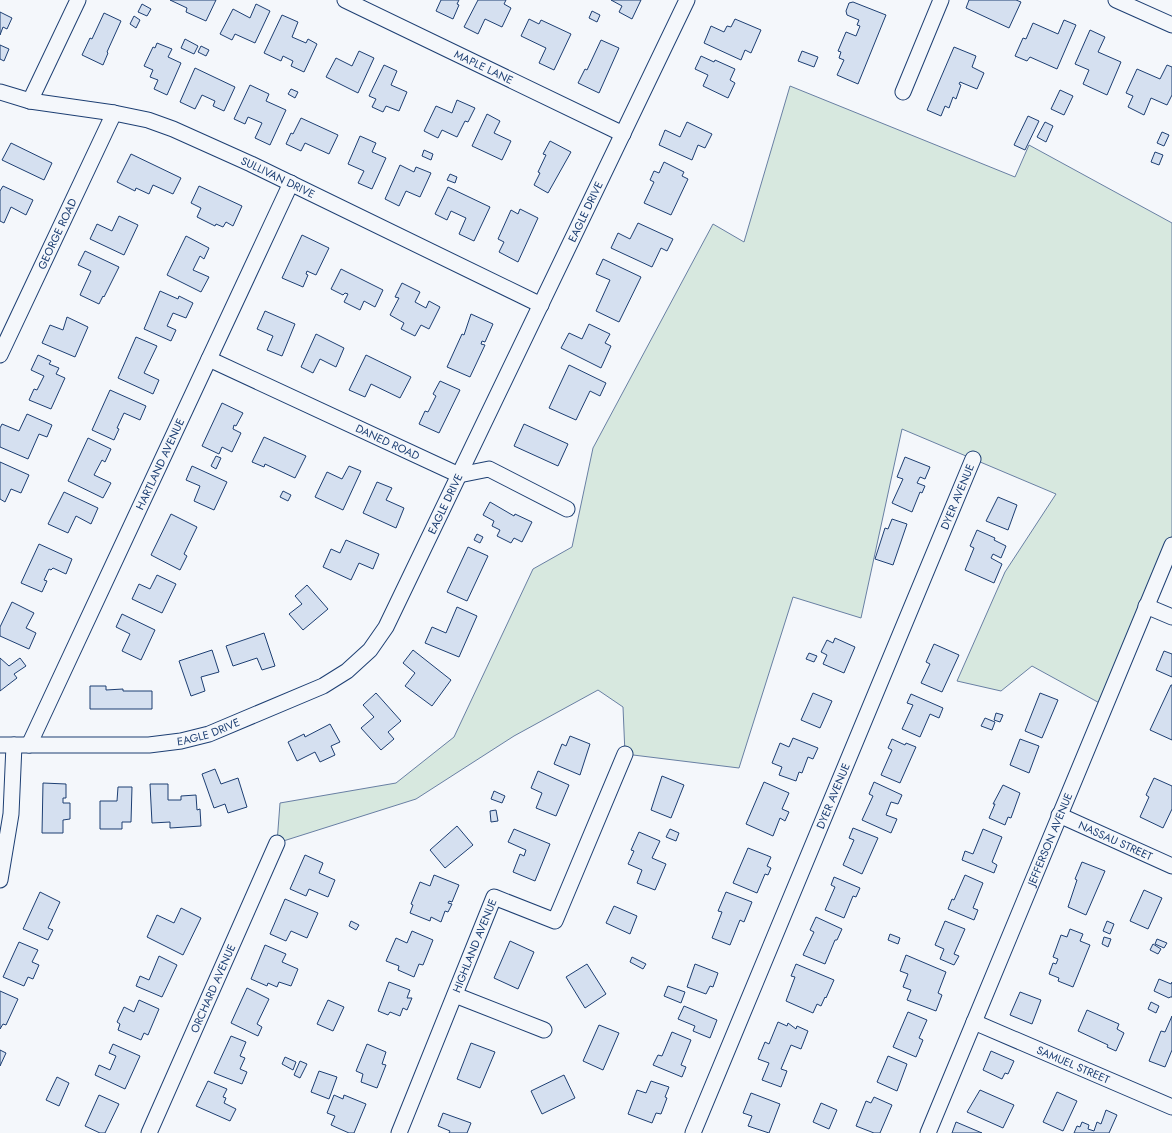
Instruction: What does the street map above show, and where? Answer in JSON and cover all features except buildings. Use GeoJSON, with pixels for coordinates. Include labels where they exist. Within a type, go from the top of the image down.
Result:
{"type":"FeatureCollection","features":[{"type":"Feature","properties":{"kind":"street"},"geometry":{"type":"LineString","coordinates":[[30,101],[78,0]]}},
{"type":"Feature","properties":{"kind":"street","name":"MAPLE LANE"},"geometry":{"type":"LineString","coordinates":[[345,0],[623,134]]}},
{"type":"Feature","properties":{"kind":"street","name":"EAGLE DRIVE"},"geometry":{"type":"LineString","coordinates":[[7,745],[149,745],[181,741],[209,734],[324,686],[347,671],[364,655],[386,627],[687,0]]}},
{"type":"Feature","properties":{"kind":"street"},"geometry":{"type":"LineString","coordinates":[[904,92],[941,0]]}},
{"type":"Feature","properties":{"kind":"street"},"geometry":{"type":"LineString","coordinates":[[1116,0],[1172,25]]}},
{"type":"Feature","properties":{"kind":"street","name":"SULLIVAN DRIVE"},"geometry":{"type":"LineString","coordinates":[[0,92],[30,101],[114,113],[148,120],[173,129],[291,183],[541,305]]}},
{"type":"Feature","properties":{"kind":"street","name":"GEORGE ROAD"},"geometry":{"type":"LineString","coordinates":[[0,355],[114,113]]}},
{"type":"Feature","properties":{"kind":"street","name":"HARTLAND AVENUE"},"geometry":{"type":"LineString","coordinates":[[29,745],[291,183]]}},
{"type":"Feature","properties":{"kind":"street","name":"DANED ROAD"},"geometry":{"type":"LineString","coordinates":[[209,359],[459,475]]}},
{"type":"Feature","properties":{"kind":"street","name":"DYER AVENUE"},"geometry":{"type":"LineString","coordinates":[[693,1133],[974,459]]}},
{"type":"Feature","properties":{"kind":"street"},"geometry":{"type":"LineString","coordinates":[[459,475],[489,469],[566,509]]}},
{"type":"Feature","properties":{"kind":"street","name":"JEFFERSON AVENUE"},"geometry":{"type":"LineString","coordinates":[[928,1133],[1172,545]]}},
{"type":"Feature","properties":{"kind":"street"},"geometry":{"type":"LineString","coordinates":[[1146,606],[1172,617]]}},
{"type":"Feature","properties":{"kind":"street"},"geometry":{"type":"LineString","coordinates":[[0,880],[11,814],[7,745]]}},
{"type":"Feature","properties":{"kind":"street","name":"HIGHLAND AVENUE"},"geometry":{"type":"LineString","coordinates":[[400,1133],[494,897],[555,921],[625,754]]}},
{"type":"Feature","properties":{"kind":"street","name":"NASSAU STREET"},"geometry":{"type":"LineString","coordinates":[[1060,815],[1172,866]]}},
{"type":"Feature","properties":{"kind":"street","name":"ORCHARD AVENUE"},"geometry":{"type":"LineString","coordinates":[[149,1133],[277,843]]}},
{"type":"Feature","properties":{"kind":"street"},"geometry":{"type":"LineString","coordinates":[[455,995],[544,1030]]}},
{"type":"Feature","properties":{"kind":"street","name":"SAMUEL STREET"},"geometry":{"type":"LineString","coordinates":[[974,1022],[1172,1107]]}},
{"type":"Feature","properties":{"kind":"shaded area"},"geometry":{"type":"Polygon","coordinates":[[[790,86],[1015,177],[1029,145],[1172,223],[1172,545],[1105,706],[1032,666],[1001,691],[957,681],[1005,572],[1056,494],[902,429],[861,618],[793,597],[739,768],[625,754],[623,707],[598,690],[514,736],[416,799],[277,843],[280,803],[396,783],[454,737],[533,569],[572,547],[593,448],[713,224],[744,242],[790,86]]]}}]}
